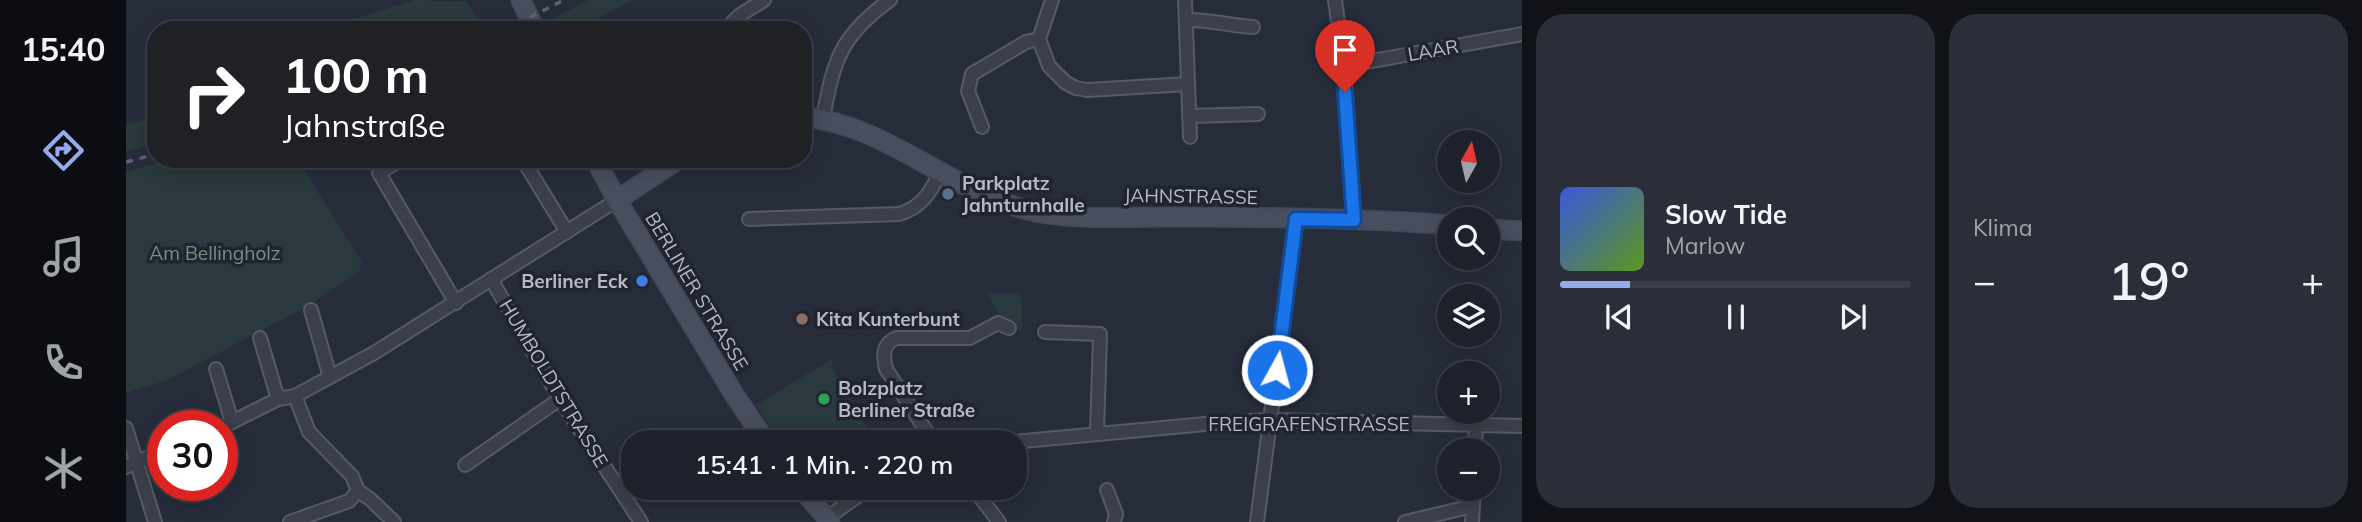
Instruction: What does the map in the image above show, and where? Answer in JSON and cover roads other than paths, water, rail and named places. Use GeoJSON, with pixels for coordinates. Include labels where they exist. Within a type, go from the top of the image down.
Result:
{"type":"FeatureCollection","features":[{"type":"Feature","properties":{"kind":"street"},"geometry":{"type":"LineString","coordinates":[[521,0],[531,21]]}},
{"type":"Feature","properties":{"kind":"street"},"geometry":{"type":"LineString","coordinates":[[734,21],[764,0]]}},
{"type":"Feature","properties":{"kind":"street"},"geometry":{"type":"LineString","coordinates":[[823,118],[834,67],[843,47],[866,17],[890,0]]}},
{"type":"Feature","properties":{"kind":"street"},"geometry":{"type":"LineString","coordinates":[[1052,0],[1039,39],[1049,66],[1066,83],[1087,90],[1188,84]]}},
{"type":"Feature","properties":{"kind":"street"},"geometry":{"type":"LineString","coordinates":[[1185,0],[1190,137]]}},
{"type":"Feature","properties":{"kind":"street"},"geometry":{"type":"LineString","coordinates":[[1335,0],[1344,66],[1354,220]]}},
{"type":"Feature","properties":{"kind":"street"},"geometry":{"type":"LineString","coordinates":[[1186,20],[1205,19],[1236,27],[1253,27]]}},
{"type":"Feature","properties":{"kind":"street","name":"LAAR"},"geometry":{"type":"LineString","coordinates":[[1344,66],[1522,34]]}},
{"type":"Feature","properties":{"kind":"street"},"geometry":{"type":"LineString","coordinates":[[982,127],[968,91],[972,74],[1026,42],[1039,39]]}},
{"type":"Feature","properties":{"kind":"street"},"geometry":{"type":"LineString","coordinates":[[1190,116],[1258,114]]}},
{"type":"Feature","properties":{"kind":"street","name":"JAHNSTRASSE"},"geometry":{"type":"LineString","coordinates":[[812,117],[823,118],[875,137],[999,202],[1043,214],[1354,220],[1437,224]]}},
{"type":"Feature","properties":{"kind":"street"},"geometry":{"type":"LineString","coordinates":[[387,168],[379,173],[456,303]]}},
{"type":"Feature","properties":{"kind":"street"},"geometry":{"type":"LineString","coordinates":[[528,168],[567,232]]}},
{"type":"Feature","properties":{"kind":"street","name":"BERLINER STRASSE"},"geometry":{"type":"LineString","coordinates":[[600,168],[757,430]]}},
{"type":"Feature","properties":{"kind":"street"},"geometry":{"type":"LineString","coordinates":[[238,419],[278,399],[295,396],[330,377],[456,303],[665,168]]}},
{"type":"Feature","properties":{"kind":"street"},"geometry":{"type":"LineString","coordinates":[[748,219],[898,214],[910,211],[920,204],[929,194],[940,173]]}},
{"type":"Feature","properties":{"kind":"street"},"geometry":{"type":"LineString","coordinates":[[1257,522],[1296,219]]}},
{"type":"Feature","properties":{"kind":"street"},"geometry":{"type":"LineString","coordinates":[[1500,230],[1522,231]]}},
{"type":"Feature","properties":{"kind":"street","name":"HUMBOLDTSTRASSE"},"geometry":{"type":"LineString","coordinates":[[491,279],[634,520]]}},
{"type":"Feature","properties":{"kind":"street"},"geometry":{"type":"LineString","coordinates":[[311,310],[330,377]]}},
{"type":"Feature","properties":{"kind":"street"},"geometry":{"type":"LineString","coordinates":[[926,430],[886,369],[883,357],[890,341],[897,338],[970,338],[998,323],[1009,328]]}},
{"type":"Feature","properties":{"kind":"street"},"geometry":{"type":"LineString","coordinates":[[1045,332],[1100,334],[1097,433]]}},
{"type":"Feature","properties":{"kind":"street"},"geometry":{"type":"LineString","coordinates":[[260,338],[278,399]]}},
{"type":"Feature","properties":{"kind":"street"},"geometry":{"type":"LineString","coordinates":[[216,369],[224,410]]}},
{"type":"Feature","properties":{"kind":"street"},"geometry":{"type":"LineString","coordinates":[[295,396],[309,432],[352,476],[358,491],[394,522]]}},
{"type":"Feature","properties":{"kind":"street"},"geometry":{"type":"LineString","coordinates":[[464,466],[560,399]]}},
{"type":"Feature","properties":{"kind":"street","name":"FREIGRAFENSTRASSE"},"geometry":{"type":"LineString","coordinates":[[1027,440],[1271,420],[1522,426]]}},
{"type":"Feature","properties":{"kind":"street"},"geometry":{"type":"LineString","coordinates":[[1475,438],[1476,425]]}},
{"type":"Feature","properties":{"kind":"street"},"geometry":{"type":"LineString","coordinates":[[126,428],[131,464],[155,522]]}},
{"type":"Feature","properties":{"kind":"street"},"geometry":{"type":"LineString","coordinates":[[1107,490],[1116,514],[1114,522]]}},
{"type":"Feature","properties":{"kind":"street"},"geometry":{"type":"LineString","coordinates":[[290,522],[349,500],[358,491]]}},
{"type":"Feature","properties":{"kind":"street"},"geometry":{"type":"LineString","coordinates":[[811,500],[828,520],[854,500]]}},
{"type":"Feature","properties":{"kind":"street"},"geometry":{"type":"LineString","coordinates":[[982,500],[999,522]]}},
{"type":"Feature","properties":{"kind":"street"},"geometry":{"type":"LineString","coordinates":[[1472,522],[1473,501]]}},
{"type":"Feature","properties":{"kind":"street"},"geometry":{"type":"LineString","coordinates":[[1405,522],[1473,506]]}},
{"type":"Feature","properties":{"kind":"railway"},"geometry":{"type":"LineString","coordinates":[[523,21],[564,0]]}},
{"type":"Feature","properties":{"kind":"railway"},"geometry":{"type":"LineString","coordinates":[[126,162],[147,156]]}},
{"type":"Feature","properties":{"kind":"place","name":"Parkplatz Jahnturnhalle"},"geometry":{"type":"Point","coordinates":[948,194]}},
{"type":"Feature","properties":{"kind":"place","name":"Berliner Eck"},"geometry":{"type":"Point","coordinates":[642,281]}},
{"type":"Feature","properties":{"kind":"place","name":"Kita Kunterbunt"},"geometry":{"type":"Point","coordinates":[802,319]}},
{"type":"Feature","properties":{"kind":"place","name":"Bolzplatz Berliner Straße"},"geometry":{"type":"Point","coordinates":[824,399]}},
{"type":"Feature","properties":{"kind":"park label","name":"Am Bellingholz"},"geometry":{"type":"Point","coordinates":[215,253]}}]}
